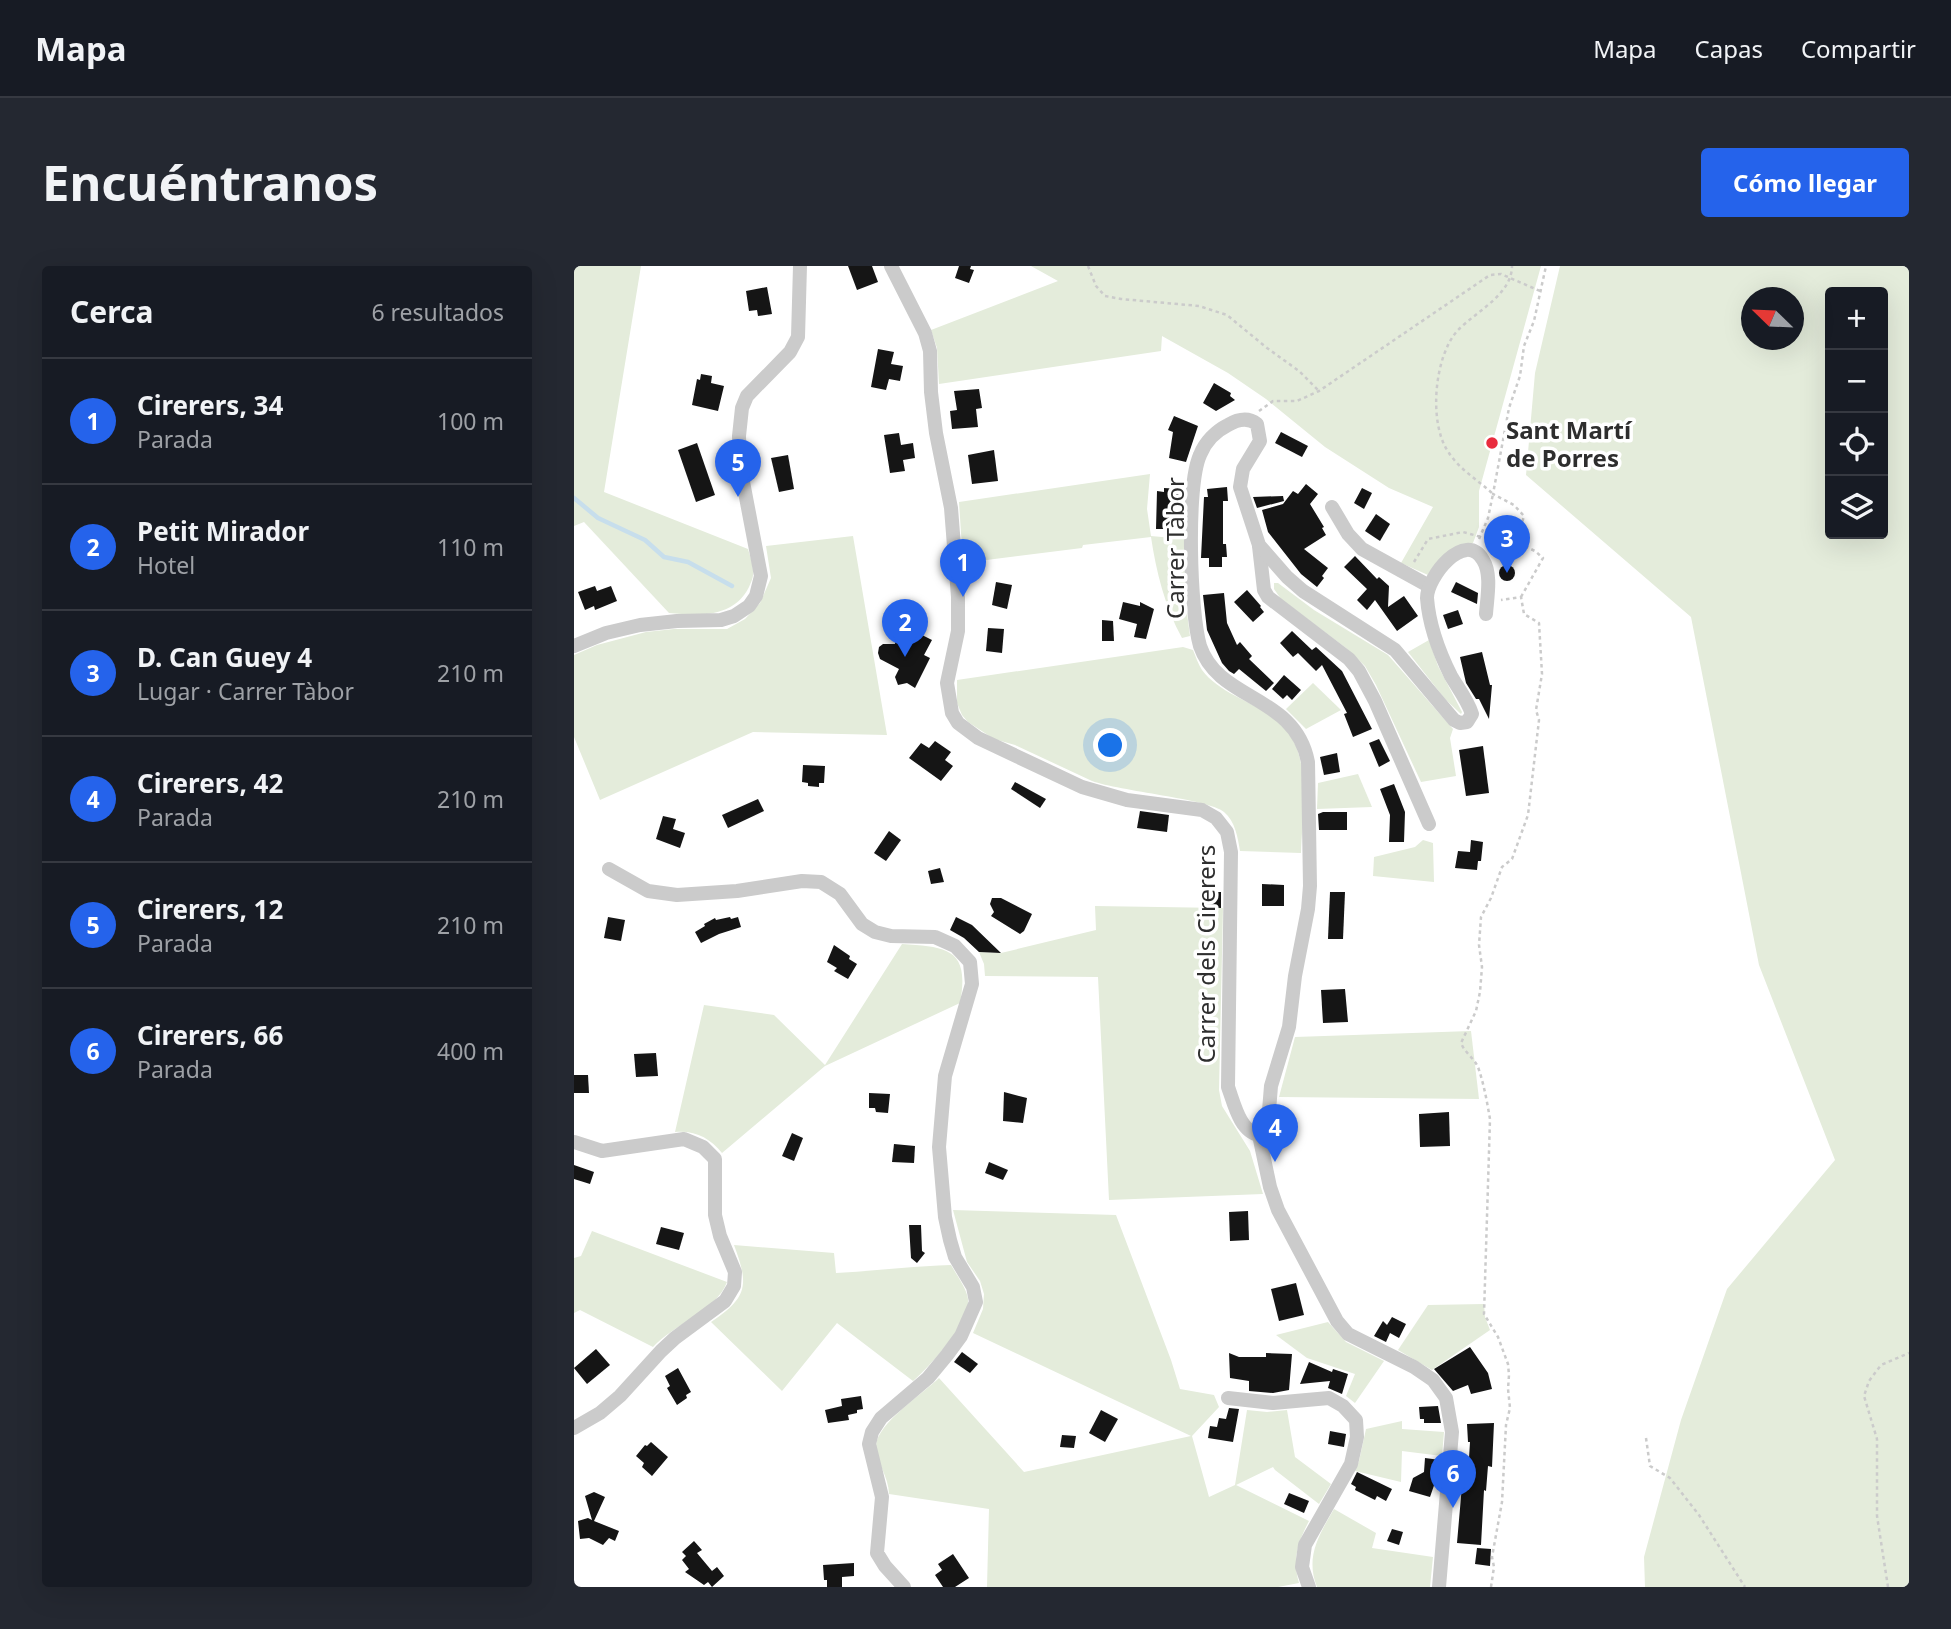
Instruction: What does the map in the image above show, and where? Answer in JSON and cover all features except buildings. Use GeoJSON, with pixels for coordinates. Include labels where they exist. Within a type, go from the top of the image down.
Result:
{"type":"FeatureCollection","features":[{"type":"Feature","properties":{"kind":"street"},"geometry":{"type":"LineString","coordinates":[[574,646],[606,633],[640,625],[721,620],[742,611],[756,596],[760,587],[760,566],[738,450],[742,408],[747,396],[795,344],[800,328],[800,266]]}},
{"type":"Feature","properties":{"kind":"street","name":"Carrer dels Cirerers"},"geometry":{"type":"LineString","coordinates":[[891,266],[925,333],[930,351],[931,393],[951,508],[958,597],[958,631],[947,683],[952,713],[958,723],[978,738],[1083,787],[1127,800],[1202,810],[1222,825],[1227,832],[1231,852],[1228,1087],[1236,1111],[1246,1128],[1259,1135]]}},
{"type":"Feature","properties":{"kind":"street","name":"Carrer Tàbor"},"geometry":{"type":"LineString","coordinates":[[1252,420],[1240,419],[1227,425],[1208,440],[1199,456],[1193,487],[1192,551],[1197,631],[1205,657],[1216,674],[1288,721],[1303,744],[1308,762],[1308,909],[1295,976],[1289,1027],[1271,1086],[1268,1123],[1259,1135]]}},
{"type":"Feature","properties":{"kind":"street"},"geometry":{"type":"LineString","coordinates":[[1252,420],[1260,429],[1261,441],[1243,469],[1240,487],[1259,545],[1264,590],[1268,597],[1349,659],[1359,671],[1381,713],[1429,824]]}},
{"type":"Feature","properties":{"kind":"street"},"geometry":{"type":"LineString","coordinates":[[1332,507],[1354,542],[1370,554],[1429,586]]}},
{"type":"Feature","properties":{"kind":"street"},"geometry":{"type":"LineString","coordinates":[[1259,545],[1303,591],[1395,650],[1454,720],[1460,723],[1471,718],[1472,714],[1449,672],[1435,637],[1427,594],[1429,586],[1450,557],[1463,550],[1473,551],[1485,562],[1488,584],[1486,614]]}},
{"type":"Feature","properties":{"kind":"street"},"geometry":{"type":"LineString","coordinates":[[609,869],[648,891],[677,895],[737,891],[802,881],[821,882],[840,894],[862,924],[876,932],[891,936],[935,937],[955,946],[970,962],[972,984],[946,1076],[939,1147],[945,1217],[950,1240],[955,1257],[972,1287],[975,1302],[961,1336],[947,1355],[928,1378],[881,1418],[872,1432],[869,1444],[882,1497],[877,1553],[904,1587]]}},
{"type":"Feature","properties":{"kind":"street"},"geometry":{"type":"LineString","coordinates":[[1259,1135],[1278,1210],[1337,1321],[1348,1334],[1414,1367],[1433,1380],[1446,1398],[1452,1432],[1439,1587]]}},
{"type":"Feature","properties":{"kind":"street"},"geometry":{"type":"LineString","coordinates":[[574,1142],[602,1151],[684,1139],[709,1151],[715,1159],[715,1215],[736,1277],[733,1291],[724,1301],[675,1338],[620,1396],[600,1413],[574,1427]]}},
{"type":"Feature","properties":{"kind":"street"},"geometry":{"type":"LineString","coordinates":[[1228,1398],[1273,1403],[1328,1398],[1343,1406],[1356,1420],[1357,1437],[1351,1464],[1305,1545],[1302,1567],[1309,1587]]}},
{"type":"Feature","properties":{"kind":"path"},"geometry":{"type":"LineString","coordinates":[[1088,266],[1096,286],[1105,296],[1199,306],[1227,315],[1299,370],[1319,391]]}},
{"type":"Feature","properties":{"kind":"path"},"geometry":{"type":"LineString","coordinates":[[1491,1587],[1494,1572],[1492,1557],[1502,1502],[1506,1425],[1510,1408],[1509,1375],[1498,1337],[1483,1314],[1486,1307],[1490,1119],[1487,1096],[1477,1066],[1464,1052],[1461,1043],[1476,1011],[1480,992],[1481,917],[1502,867],[1512,859],[1528,815],[1539,720],[1536,710],[1542,674],[1542,643],[1539,623],[1524,614],[1521,597],[1543,558],[1516,542],[1524,516],[1514,505],[1493,494],[1462,469],[1448,453],[1441,440],[1436,405],[1447,344],[1467,322],[1506,289],[1512,266]]}},
{"type":"Feature","properties":{"kind":"path"},"geometry":{"type":"LineString","coordinates":[[1473,551],[1488,518],[1509,408],[1520,376],[1524,346],[1534,321],[1546,266]]}},
{"type":"Feature","properties":{"kind":"path"},"geometry":{"type":"LineString","coordinates":[[1252,420],[1262,407],[1273,401],[1297,401],[1319,391],[1490,275],[1501,274],[1509,280],[1540,291]]}},
{"type":"Feature","properties":{"kind":"path"},"geometry":{"type":"LineString","coordinates":[[1406,574],[1428,539],[1464,531],[1481,537]]}},
{"type":"Feature","properties":{"kind":"path"},"geometry":{"type":"LineString","coordinates":[[1486,614],[1492,615],[1496,612],[1502,600],[1521,597]]}},
{"type":"Feature","properties":{"kind":"path"},"geometry":{"type":"LineString","coordinates":[[1888,1587],[1877,1516],[1878,1446],[1864,1396],[1869,1381],[1881,1365],[1909,1353]]}},
{"type":"Feature","properties":{"kind":"path"},"geometry":{"type":"LineString","coordinates":[[1646,1438],[1650,1466],[1670,1478],[1699,1515],[1745,1587]]}},
{"type":"Feature","properties":{"kind":"green space"},"geometry":{"type":"Polygon","coordinates":[[[574,266],[641,266],[604,492],[748,549],[753,568],[749,587],[734,605],[725,610],[692,615],[669,613],[584,522],[574,526],[574,266]]]}},
{"type":"Feature","properties":{"kind":"green space"},"geometry":{"type":"Polygon","coordinates":[[[1031,266],[1541,266],[1479,491],[1479,527],[1473,543],[1447,553],[1428,575],[1401,563],[1433,507],[1389,488],[1325,447],[1266,399],[1228,373],[1162,336],[1161,351],[939,384],[937,348],[931,330],[1058,281],[1031,266]]]}},
{"type":"Feature","properties":{"kind":"green space"},"geometry":{"type":"Polygon","coordinates":[[[1560,266],[1909,266],[1909,1587],[1645,1587],[1644,1557],[1681,1420],[1727,1289],[1835,1160],[1759,965],[1691,617],[1526,475],[1535,373],[1560,266]]]}},
{"type":"Feature","properties":{"kind":"green space"},"geometry":{"type":"Polygon","coordinates":[[[1150,474],[1147,509],[1151,536],[1184,539],[1185,598],[1190,636],[1182,638],[1171,614],[1151,537],[963,563],[959,502],[1150,474]]]}},
{"type":"Feature","properties":{"kind":"green space"},"geometry":{"type":"Polygon","coordinates":[[[853,536],[887,735],[753,732],[600,800],[574,737],[574,655],[597,645],[646,632],[727,629],[745,619],[760,603],[771,578],[766,546],[853,536]]]}},
{"type":"Feature","properties":{"kind":"green space"},"geometry":{"type":"Polygon","coordinates":[[[1274,583],[1278,583],[1314,610],[1388,655],[1453,729],[1450,738],[1456,776],[1421,782],[1365,666],[1346,648],[1281,599],[1274,589],[1274,583]]]}},
{"type":"Feature","properties":{"kind":"green space"},"geometry":{"type":"Polygon","coordinates":[[[1429,640],[1461,714],[1445,699],[1408,652],[1429,640]]]}},
{"type":"Feature","properties":{"kind":"green space"},"geometry":{"type":"Polygon","coordinates":[[[1183,647],[1193,650],[1202,670],[1212,680],[1276,719],[1294,742],[1302,767],[1303,781],[1301,853],[1240,851],[1231,820],[1215,807],[1092,781],[1015,745],[994,739],[968,722],[957,703],[957,680],[1183,647]]]}},
{"type":"Feature","properties":{"kind":"green space"},"geometry":{"type":"Polygon","coordinates":[[[1313,683],[1341,710],[1306,729],[1286,709],[1313,683]]]}},
{"type":"Feature","properties":{"kind":"green space"},"geometry":{"type":"Polygon","coordinates":[[[1358,774],[1372,807],[1317,809],[1318,783],[1358,774]]]}},
{"type":"Feature","properties":{"kind":"green space"},"geometry":{"type":"Polygon","coordinates":[[[1423,840],[1433,843],[1434,882],[1373,876],[1374,857],[1415,847],[1423,840]]]}},
{"type":"Feature","properties":{"kind":"green space"},"geometry":{"type":"Polygon","coordinates":[[[1095,906],[1223,908],[1219,1090],[1222,1106],[1250,1151],[1263,1194],[1109,1200],[1098,977],[985,976],[979,952],[1001,953],[1096,930],[1095,906]]]}},
{"type":"Feature","properties":{"kind":"green space"},"geometry":{"type":"Polygon","coordinates":[[[902,944],[932,947],[952,954],[962,971],[960,1003],[825,1066],[722,1153],[701,1136],[689,1132],[675,1132],[704,1005],[774,1015],[825,1065],[902,944]]]}},
{"type":"Feature","properties":{"kind":"green space"},"geometry":{"type":"Polygon","coordinates":[[[1471,1031],[1479,1099],[1279,1097],[1295,1037],[1471,1031]]]}},
{"type":"Feature","properties":{"kind":"green space"},"geometry":{"type":"Polygon","coordinates":[[[953,1210],[1116,1215],[1180,1389],[1214,1395],[1219,1407],[1192,1436],[1209,1497],[1235,1485],[1247,1410],[1287,1410],[1295,1457],[1331,1484],[1319,1504],[1273,1467],[1236,1485],[1309,1521],[1297,1551],[1299,1583],[1278,1587],[987,1587],[989,1509],[889,1494],[878,1458],[878,1437],[892,1418],[939,1378],[1024,1472],[1191,1436],[973,1333],[983,1309],[984,1294],[980,1281],[967,1262],[953,1210]]]}},
{"type":"Feature","properties":{"kind":"green space"},"geometry":{"type":"Polygon","coordinates":[[[592,1231],[727,1282],[714,1301],[653,1347],[580,1310],[574,1313],[574,1258],[581,1256],[592,1231]]]}},
{"type":"Feature","properties":{"kind":"green space"},"geometry":{"type":"Polygon","coordinates":[[[734,1245],[834,1253],[836,1273],[951,1265],[966,1291],[967,1309],[948,1343],[913,1381],[837,1323],[782,1391],[711,1322],[732,1305],[742,1289],[742,1270],[734,1245]]]}},
{"type":"Feature","properties":{"kind":"green space"},"geometry":{"type":"Polygon","coordinates":[[[1484,1304],[1490,1330],[1432,1370],[1398,1350],[1428,1305],[1484,1304]]]}},
{"type":"Feature","properties":{"kind":"green space"},"geometry":{"type":"Polygon","coordinates":[[[1328,1322],[1346,1342],[1384,1361],[1355,1403],[1346,1396],[1355,1374],[1307,1358],[1276,1335],[1328,1322]]]}},
{"type":"Feature","properties":{"kind":"green space"},"geometry":{"type":"Polygon","coordinates":[[[1402,1421],[1402,1429],[1444,1432],[1442,1456],[1402,1451],[1401,1482],[1355,1471],[1366,1429],[1402,1421]]]}},
{"type":"Feature","properties":{"kind":"green space"},"geometry":{"type":"Polygon","coordinates":[[[1334,1509],[1376,1533],[1372,1548],[1433,1557],[1430,1587],[1317,1587],[1312,1566],[1315,1546],[1334,1509]]]}},
{"type":"Feature","properties":{"kind":"waterway"},"geometry":{"type":"LineString","coordinates":[[574,498],[598,518],[645,540],[664,557],[688,562],[732,586]]}},
{"type":"Feature","properties":{"kind":"place","name":"Sant Martí de Porres"},"geometry":{"type":"Point","coordinates":[1492,443]}},
{"type":"Feature","properties":{"kind":"place","name":"Cirerers, 12"},"geometry":{"type":"Point","coordinates":[738,497]}},
{"type":"Feature","properties":{"kind":"place","name":"D. Can Guey 4"},"geometry":{"type":"Point","coordinates":[1507,573]}},
{"type":"Feature","properties":{"kind":"place","name":"Cirerers, 34"},"geometry":{"type":"Point","coordinates":[963,597]}},
{"type":"Feature","properties":{"kind":"place","name":"Petit Mirador"},"geometry":{"type":"Point","coordinates":[905,657]}},
{"type":"Feature","properties":{"kind":"place","name":"Cirerers, 42"},"geometry":{"type":"Point","coordinates":[1275,1162]}},
{"type":"Feature","properties":{"kind":"place","name":"Cirerers, 66"},"geometry":{"type":"Point","coordinates":[1453,1508]}}]}
